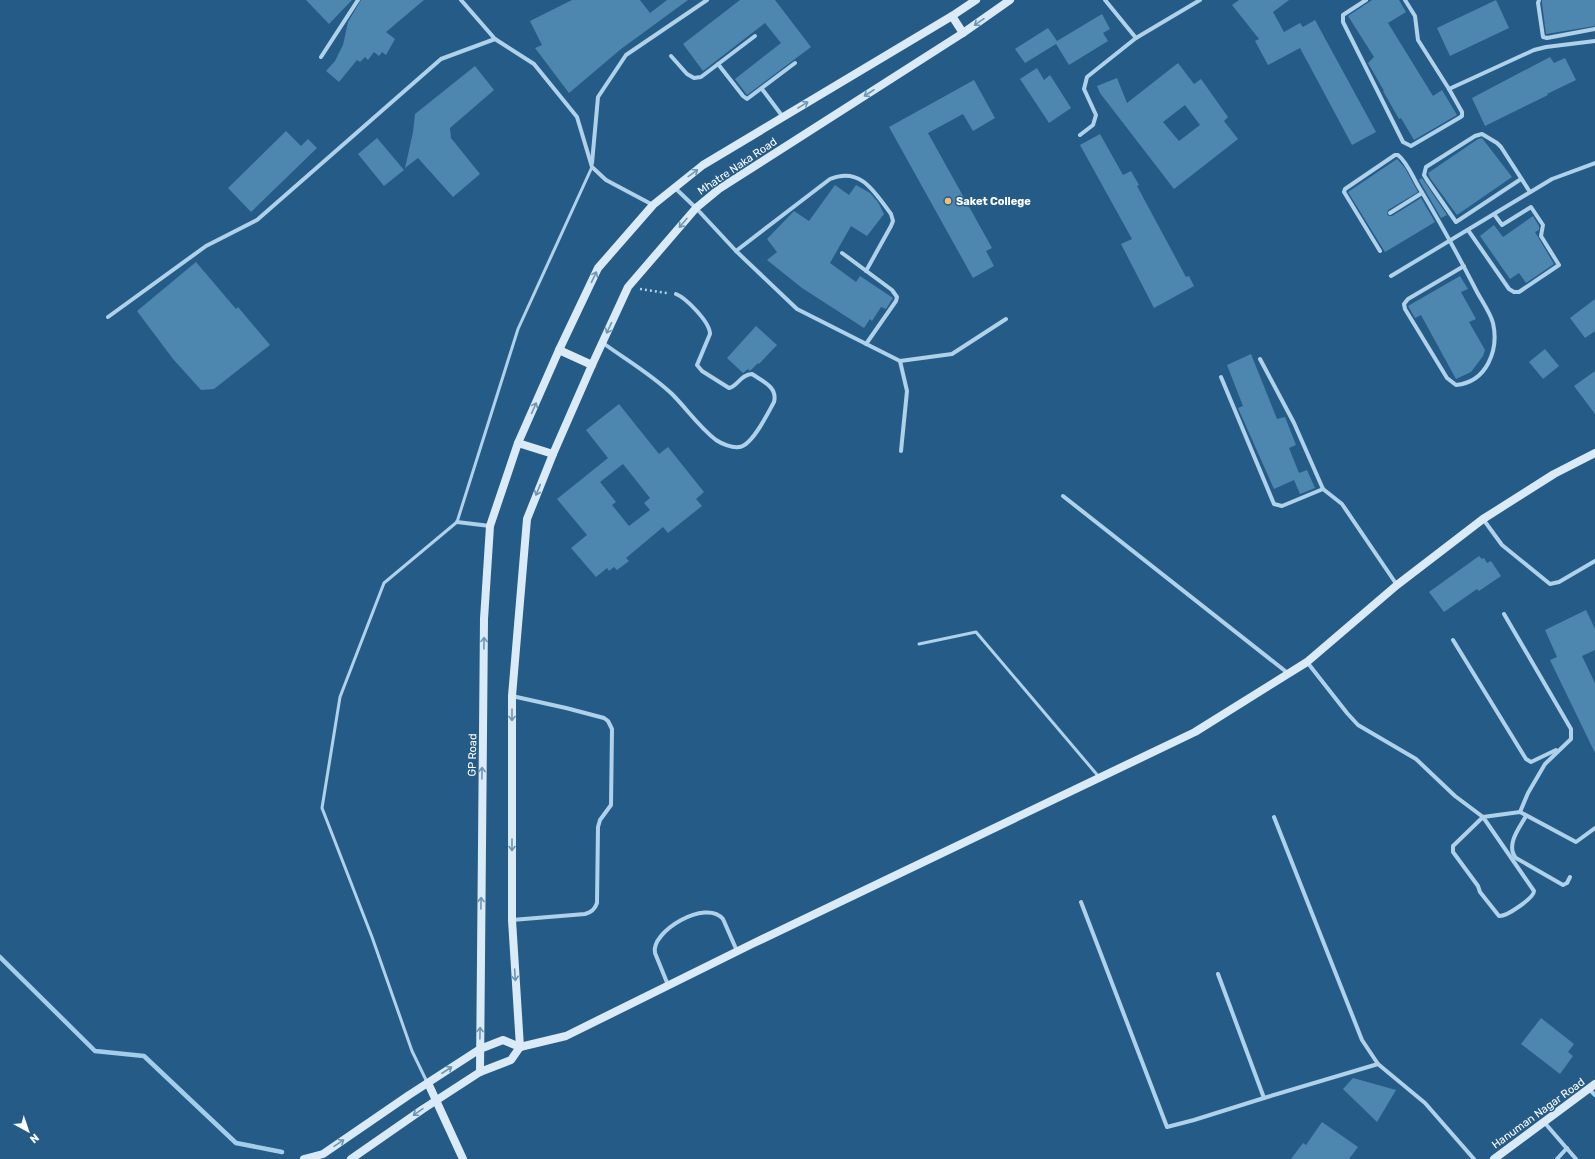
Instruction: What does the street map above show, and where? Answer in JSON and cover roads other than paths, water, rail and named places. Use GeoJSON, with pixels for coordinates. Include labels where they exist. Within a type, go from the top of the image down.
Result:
{"type":"FeatureCollection","features":[{"type":"Feature","properties":{"kind":"street"},"geometry":{"type":"LineString","coordinates":[[321,57],[358,0]]}},
{"type":"Feature","properties":{"kind":"street"},"geometry":{"type":"LineString","coordinates":[[460,0],[495,39],[534,64],[578,118],[592,167],[606,180],[653,205]]}},
{"type":"Feature","properties":{"kind":"street"},"geometry":{"type":"LineString","coordinates":[[592,167],[598,97],[626,55],[707,0]]}},
{"type":"Feature","properties":{"kind":"street","name":"Mhatre Naka Road"},"geometry":{"type":"LineString","coordinates":[[518,443],[559,350],[598,268],[653,205],[674,187],[704,166],[976,0]]}},
{"type":"Feature","properties":{"kind":"street","name":"Mhatre Naka Road"},"geometry":{"type":"LineString","coordinates":[[553,454],[592,364],[628,287],[696,208],[719,189],[963,33],[1010,0]]}},
{"type":"Feature","properties":{"kind":"street"},"geometry":{"type":"LineString","coordinates":[[1106,0],[1136,38]]}},
{"type":"Feature","properties":{"kind":"street"},"geometry":{"type":"LineString","coordinates":[[1080,135],[1093,125],[1096,115],[1084,89],[1087,77],[1136,38],[1200,0]]}},
{"type":"Feature","properties":{"kind":"street"},"geometry":{"type":"LineString","coordinates":[[1366,0],[1343,15],[1342,22],[1403,142],[1411,146],[1462,116],[1461,109],[1418,40],[1414,16],[1405,0]]}},
{"type":"Feature","properties":{"kind":"street"},"geometry":{"type":"LineString","coordinates":[[1539,0],[1538,3],[1542,35],[1545,38],[1595,29]]}},
{"type":"Feature","properties":{"kind":"street"},"geometry":{"type":"LineString","coordinates":[[952,16],[963,33]]}},
{"type":"Feature","properties":{"kind":"street"},"geometry":{"type":"LineString","coordinates":[[672,56],[687,74],[694,78],[701,77],[755,36]]}},
{"type":"Feature","properties":{"kind":"street"},"geometry":{"type":"LineString","coordinates":[[108,317],[206,246],[257,220],[441,59],[495,39]]}},
{"type":"Feature","properties":{"kind":"street"},"geometry":{"type":"LineString","coordinates":[[1449,89],[1534,50],[1546,47],[1595,41]]}},
{"type":"Feature","properties":{"kind":"street"},"geometry":{"type":"LineString","coordinates":[[718,64],[745,99],[751,98],[795,63]]}},
{"type":"Feature","properties":{"kind":"street"},"geometry":{"type":"LineString","coordinates":[[762,89],[783,117]]}},
{"type":"Feature","properties":{"kind":"street"},"geometry":{"type":"LineString","coordinates":[[1521,179],[1456,222],[1426,180],[1424,171],[1426,167],[1432,163],[1475,136],[1482,134],[1497,143],[1530,192]]}},
{"type":"Feature","properties":{"kind":"street"},"geometry":{"type":"LineString","coordinates":[[1380,251],[1344,192],[1345,189],[1395,155],[1401,158],[1450,240],[1464,266],[1492,322],[1494,342],[1491,357],[1486,369],[1463,384],[1456,385],[1446,378],[1405,309],[1404,304],[1408,299],[1464,266]]}},
{"type":"Feature","properties":{"kind":"street"},"geometry":{"type":"LineString","coordinates":[[1391,276],[1552,179],[1595,163]]}},
{"type":"Feature","properties":{"kind":"street"},"geometry":{"type":"LineString","coordinates":[[736,251],[830,179],[839,175],[850,176],[870,186],[891,214],[893,219],[891,226],[866,271]]}},
{"type":"Feature","properties":{"kind":"street"},"geometry":{"type":"LineString","coordinates":[[674,187],[736,251],[797,309],[900,361],[952,354],[1006,319]]}},
{"type":"Feature","properties":{"kind":"street"},"geometry":{"type":"LineString","coordinates":[[1390,213],[1422,193]]}},
{"type":"Feature","properties":{"kind":"street"},"geometry":{"type":"LineString","coordinates":[[1468,230],[1510,289],[1514,292],[1520,292],[1559,265],[1541,236],[1543,225],[1531,207],[1502,225],[1494,214]]}},
{"type":"Feature","properties":{"kind":"street"},"geometry":{"type":"LineString","coordinates":[[842,253],[892,290],[897,298],[896,302],[866,344]]}},
{"type":"Feature","properties":{"kind":"street"},"geometry":{"type":"LineString","coordinates":[[602,342],[665,388],[701,426],[717,440],[728,446],[738,448],[743,446],[752,438],[774,402],[776,397],[774,391],[771,387],[752,374],[746,375],[733,387],[729,388],[702,370],[698,364],[710,334],[710,329],[705,321],[684,298],[676,294]]}},
{"type":"Feature","properties":{"kind":"street"},"geometry":{"type":"LineString","coordinates":[[559,350],[592,364]]}},
{"type":"Feature","properties":{"kind":"street"},"geometry":{"type":"LineString","coordinates":[[1260,359],[1294,423],[1323,489],[1342,504],[1397,585]]}},
{"type":"Feature","properties":{"kind":"street"},"geometry":{"type":"LineString","coordinates":[[900,361],[907,391],[901,451]]}},
{"type":"Feature","properties":{"kind":"street"},"geometry":{"type":"LineString","coordinates":[[1221,377],[1274,504],[1282,506],[1323,489]]}},
{"type":"Feature","properties":{"kind":"street"},"geometry":{"type":"LineString","coordinates":[[351,1159],[480,1072],[511,1060],[520,1047],[512,920],[512,696],[527,519],[553,454],[518,443]]}},
{"type":"Feature","properties":{"kind":"street","name":"GP Road"},"geometry":{"type":"LineString","coordinates":[[480,1072],[484,619],[490,526],[518,443]]}},
{"type":"Feature","properties":{"kind":"street"},"geometry":{"type":"LineString","coordinates":[[304,1159],[323,1154],[428,1083],[480,1050],[503,1040],[520,1047],[566,1036],[1027,811],[1196,732],[1307,662],[1397,585],[1483,519],[1554,474],[1595,454]]}},
{"type":"Feature","properties":{"kind":"street"},"geometry":{"type":"LineString","coordinates":[[1063,496],[1289,674]]}},
{"type":"Feature","properties":{"kind":"street"},"geometry":{"type":"LineString","coordinates":[[1483,519],[1502,545],[1550,584],[1559,582],[1595,561]]}},
{"type":"Feature","properties":{"kind":"street"},"geometry":{"type":"LineString","coordinates":[[457,522],[490,526]]}},
{"type":"Feature","properties":{"kind":"street"},"geometry":{"type":"LineString","coordinates":[[1504,614],[1571,729],[1571,739],[1545,764],[1528,793],[1520,812]]}},
{"type":"Feature","properties":{"kind":"street"},"geometry":{"type":"LineString","coordinates":[[1453,640],[1526,759],[1531,762],[1560,748]]}},
{"type":"Feature","properties":{"kind":"street"},"geometry":{"type":"LineString","coordinates":[[1307,662],[1346,713],[1358,725],[1416,759],[1455,796],[1483,817],[1534,890],[1532,896],[1506,915],[1502,917],[1498,916],[1480,892],[1478,886],[1452,849],[1453,846],[1483,817],[1520,812],[1576,842],[1595,828]]}},
{"type":"Feature","properties":{"kind":"street"},"geometry":{"type":"LineString","coordinates":[[512,696],[604,718],[608,721],[612,729],[611,805],[600,820],[598,827],[597,903],[595,908],[590,913],[585,914],[512,920]]}},
{"type":"Feature","properties":{"kind":"street"},"geometry":{"type":"LineString","coordinates":[[1526,816],[1511,847],[1513,855],[1563,885],[1567,883],[1570,877]]}},
{"type":"Feature","properties":{"kind":"street"},"geometry":{"type":"LineString","coordinates":[[1274,817],[1362,1040],[1378,1064],[1425,1103],[1474,1159]]}},
{"type":"Feature","properties":{"kind":"street"},"geometry":{"type":"LineString","coordinates":[[1081,902],[1166,1127],[1194,1120],[1378,1064]]}},
{"type":"Feature","properties":{"kind":"street"},"geometry":{"type":"LineString","coordinates":[[668,985],[655,952],[655,943],[668,929],[696,913],[704,912],[720,915],[724,919],[737,952]]}},
{"type":"Feature","properties":{"kind":"street"},"geometry":{"type":"LineString","coordinates":[[1218,974],[1264,1098]]}},
{"type":"Feature","properties":{"kind":"street"},"geometry":{"type":"LineString","coordinates":[[428,1083],[463,1159]]}},
{"type":"Feature","properties":{"kind":"street","name":"Hanuman Nagar Road"},"geometry":{"type":"LineString","coordinates":[[1494,1159],[1544,1122],[1593,1090]]}},
{"type":"Feature","properties":{"kind":"street"},"geometry":{"type":"LineString","coordinates":[[1544,1122],[1576,1159]]}},
{"type":"Feature","properties":{"kind":"street"},"geometry":{"type":"LineString","coordinates":[[1557,1159],[1567,1148]]}},
{"type":"Feature","properties":{"kind":"lane"},"geometry":{"type":"LineString","coordinates":[[428,1083],[412,1051],[372,937],[322,808],[340,697],[384,583],[457,522],[518,329],[592,167]]}},
{"type":"Feature","properties":{"kind":"lane"},"geometry":{"type":"LineString","coordinates":[[919,644],[976,632],[1100,778]]}},
{"type":"Feature","properties":{"kind":"waterway"},"geometry":{"type":"LineString","coordinates":[[0,957],[95,1051],[144,1056],[236,1143],[282,1152]]}},
{"type":"Feature","properties":{"kind":"place","name":"Saket College"},"geometry":{"type":"Point","coordinates":[948,201]}}]}
